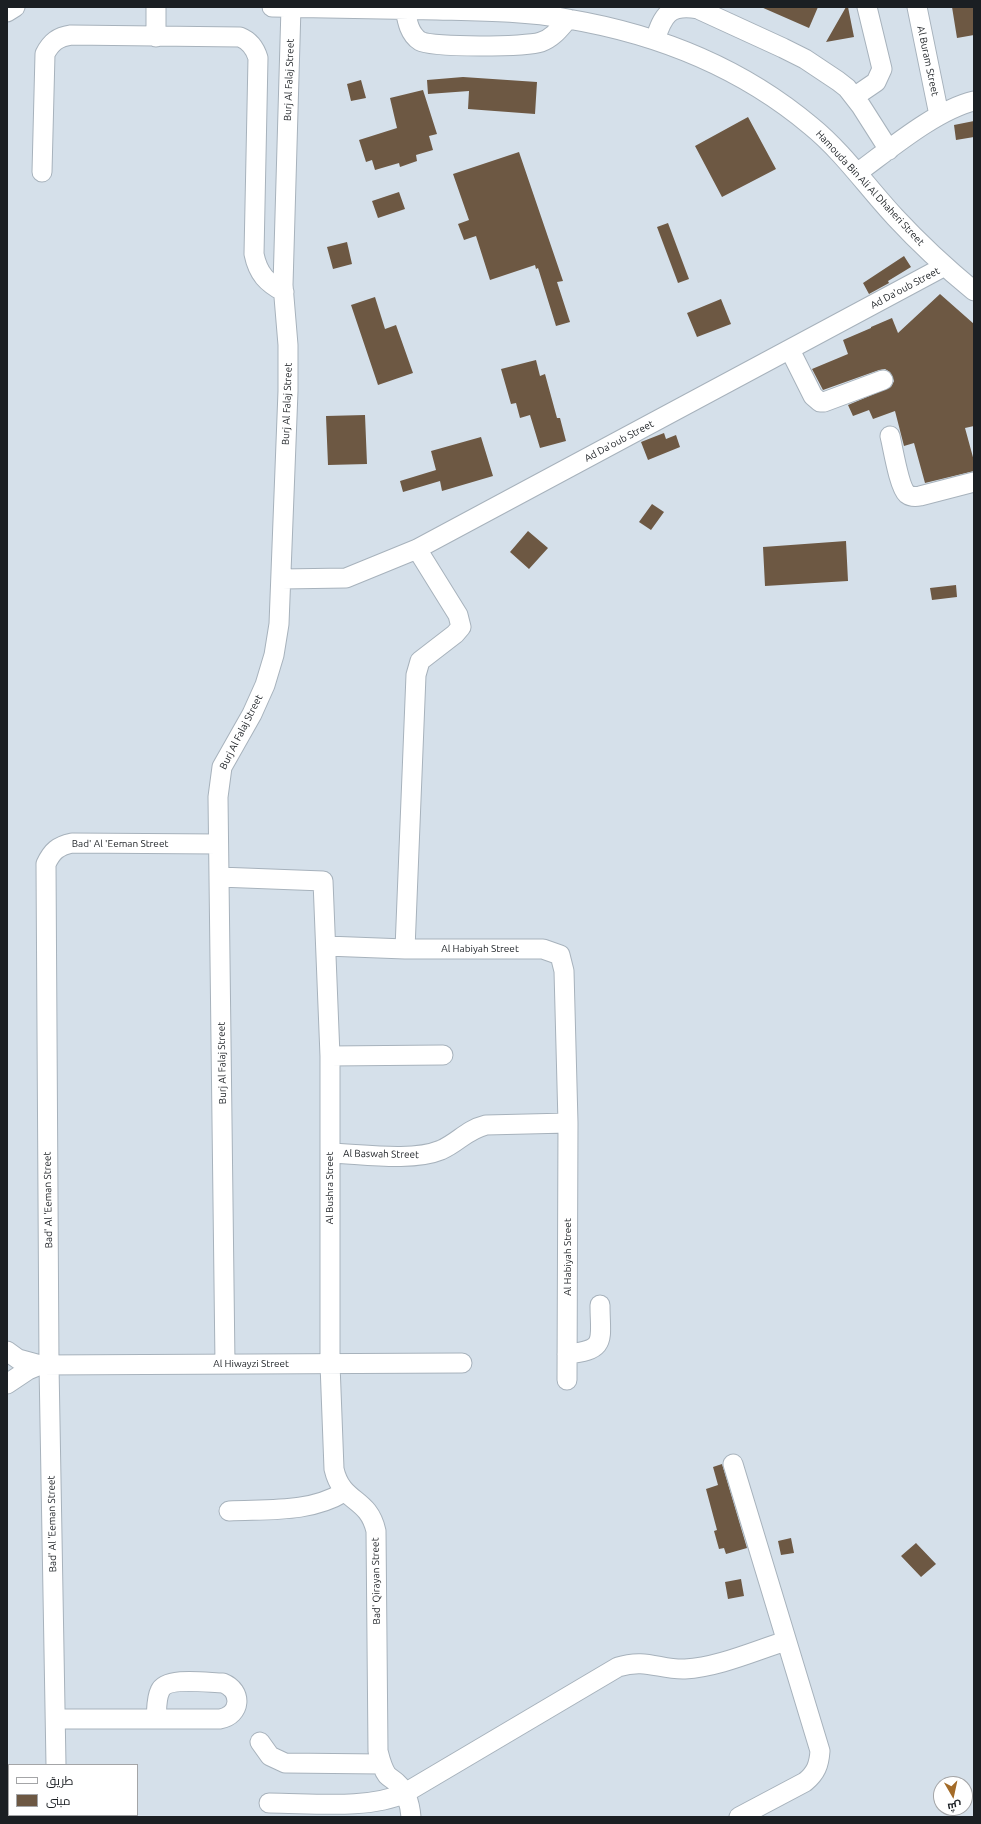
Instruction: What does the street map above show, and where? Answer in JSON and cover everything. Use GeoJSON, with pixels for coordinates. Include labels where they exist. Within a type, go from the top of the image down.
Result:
{"type":"FeatureCollection","features":[{"type":"Feature","properties":{"kind":"street"},"geometry":{"type":"LineString","coordinates":[[7,12],[15,7]]}},
{"type":"Feature","properties":{"kind":"street"},"geometry":{"type":"LineString","coordinates":[[156,7],[156,37]]}},
{"type":"Feature","properties":{"kind":"street","name":"Hamouda Bin Ali Al Dhaheri Street"},"geometry":{"type":"LineString","coordinates":[[272,7],[489,11],[560,14],[655,40],[725,68],[756,86],[813,127],[857,173],[894,216],[945,266],[974,291]]}},
{"type":"Feature","properties":{"kind":"street","name":"Burj Al Falaj Street"},"geometry":{"type":"LineString","coordinates":[[225,1364],[218,797],[222,767],[252,714],[265,685],[274,655],[279,624],[282,579],[288,391],[288,345],[284,292],[291,7]]}},
{"type":"Feature","properties":{"kind":"street"},"geometry":{"type":"LineString","coordinates":[[854,97],[876,82],[882,69],[867,7]]}},
{"type":"Feature","properties":{"kind":"street","name":"Al Buram Street"},"geometry":{"type":"LineString","coordinates":[[917,7],[939,115]]}},
{"type":"Feature","properties":{"kind":"street"},"geometry":{"type":"LineString","coordinates":[[655,40],[663,11],[679,8],[698,9],[805,59],[838,81],[854,97],[888,150]]}},
{"type":"Feature","properties":{"kind":"street"},"geometry":{"type":"LineString","coordinates":[[405,9],[413,35],[419,41],[435,45],[532,44],[548,39],[560,14]]}},
{"type":"Feature","properties":{"kind":"street"},"geometry":{"type":"LineString","coordinates":[[42,172],[45,61],[48,47],[58,38],[71,35],[240,37],[250,42],[257,52],[258,58],[254,254],[256,263],[264,278],[270,284],[284,292]]}},
{"type":"Feature","properties":{"kind":"street"},"geometry":{"type":"LineString","coordinates":[[857,173],[939,115],[957,106],[974,101]]}},
{"type":"Feature","properties":{"kind":"street","name":"Ad Da'oub Street"},"geometry":{"type":"LineString","coordinates":[[282,579],[346,578],[417,549],[945,266]]}},
{"type":"Feature","properties":{"kind":"street"},"geometry":{"type":"LineString","coordinates":[[790,350],[813,396],[820,402],[883,380]]}},
{"type":"Feature","properties":{"kind":"street"},"geometry":{"type":"LineString","coordinates":[[890,436],[902,486],[907,494],[915,497],[974,482]]}},
{"type":"Feature","properties":{"kind":"street"},"geometry":{"type":"LineString","coordinates":[[326,946],[405,949],[416,675],[420,661],[455,634],[461,626],[458,615],[417,549]]}},
{"type":"Feature","properties":{"kind":"street","name":"Bad' Al 'Eeman Street"},"geometry":{"type":"LineString","coordinates":[[56,1764],[56,1719],[45,1365],[46,864],[51,853],[60,846],[72,843],[218,844]]}},
{"type":"Feature","properties":{"kind":"street","name":"Al Bushra Street"},"geometry":{"type":"LineString","coordinates":[[219,877],[323,882],[330,1056],[330,1364],[334,1469],[344,1492]]}},
{"type":"Feature","properties":{"kind":"street","name":"Al Habiyah Street"},"geometry":{"type":"LineString","coordinates":[[405,949],[544,949],[560,955],[564,970],[568,1124],[567,1380]]}},
{"type":"Feature","properties":{"kind":"street"},"geometry":{"type":"LineString","coordinates":[[330,1056],[443,1055]]}},
{"type":"Feature","properties":{"kind":"street","name":"Al Baswah Street"},"geometry":{"type":"LineString","coordinates":[[330,1153],[410,1156],[426,1155],[454,1143],[463,1134],[486,1124],[568,1124]]}},
{"type":"Feature","properties":{"kind":"street"},"geometry":{"type":"LineString","coordinates":[[567,1354],[586,1352],[596,1347],[600,1337],[600,1305]]}},
{"type":"Feature","properties":{"kind":"street","name":"Al Hiwayzi Street"},"geometry":{"type":"LineString","coordinates":[[7,1351],[18,1359],[45,1365],[462,1363]]}},
{"type":"Feature","properties":{"kind":"street","name":"Al Hiwayzi Street"},"geometry":{"type":"LineString","coordinates":[[7,1384],[28,1370],[45,1365]]}},
{"type":"Feature","properties":{"kind":"street"},"geometry":{"type":"LineString","coordinates":[[733,1464],[820,1751],[819,1763],[814,1774],[805,1782],[739,1817]]}},
{"type":"Feature","properties":{"kind":"street"},"geometry":{"type":"LineString","coordinates":[[229,1510],[306,1507],[325,1502],[344,1492]]}},
{"type":"Feature","properties":{"kind":"street","name":"Bad' Qirayan Street"},"geometry":{"type":"LineString","coordinates":[[344,1492],[361,1503],[374,1520],[376,1531],[378,1751],[381,1764],[387,1775],[398,1783],[405,1793]]}},
{"type":"Feature","properties":{"kind":"street"},"geometry":{"type":"LineString","coordinates":[[269,1803],[381,1802],[405,1793],[618,1667],[631,1663],[645,1663],[684,1669],[700,1667],[786,1641]]}},
{"type":"Feature","properties":{"kind":"street"},"geometry":{"type":"LineString","coordinates":[[56,1719],[156,1719]]}},
{"type":"Feature","properties":{"kind":"street"},"geometry":{"type":"LineString","coordinates":[[260,1742],[270,1756],[285,1763],[381,1764]]}},
{"type":"Feature","properties":{"kind":"street"},"geometry":{"type":"LineString","coordinates":[[405,1793],[411,1806],[411,1817]]}},
{"type":"Feature","properties":{"kind":"building"},"geometry":{"type":"Polygon","coordinates":[[[761,7],[818,7],[809,28],[761,7]]]}},
{"type":"Feature","properties":{"kind":"building"},"geometry":{"type":"Polygon","coordinates":[[[846,7],[848,7],[854,37],[826,42],[846,7]]]}},
{"type":"Feature","properties":{"kind":"building"},"geometry":{"type":"Polygon","coordinates":[[[952,7],[974,7],[974,35],[957,38],[952,7]]]}},
{"type":"Feature","properties":{"kind":"building"},"geometry":{"type":"Polygon","coordinates":[[[463,77],[537,82],[535,114],[468,109],[469,91],[428,94],[427,80],[463,77]]]}},
{"type":"Feature","properties":{"kind":"building"},"geometry":{"type":"Polygon","coordinates":[[[361,80],[366,98],[351,101],[347,84],[361,80]]]}},
{"type":"Feature","properties":{"kind":"building"},"geometry":{"type":"Polygon","coordinates":[[[423,90],[437,134],[429,136],[433,150],[416,155],[417,161],[400,167],[399,163],[375,170],[372,160],[366,162],[359,140],[397,128],[390,98],[423,90]]]}},
{"type":"Feature","properties":{"kind":"building"},"geometry":{"type":"Polygon","coordinates":[[[748,117],[776,169],[722,197],[695,146],[748,117]]]}},
{"type":"Feature","properties":{"kind":"building"},"geometry":{"type":"Polygon","coordinates":[[[974,121],[974,137],[956,140],[954,125],[974,121]]]}},
{"type":"Feature","properties":{"kind":"building"},"geometry":{"type":"Polygon","coordinates":[[[519,152],[563,281],[557,282],[570,322],[556,326],[538,268],[536,269],[535,265],[490,280],[476,236],[464,240],[458,224],[469,220],[453,174],[519,152]]]}},
{"type":"Feature","properties":{"kind":"building"},"geometry":{"type":"Polygon","coordinates":[[[399,192],[405,209],[378,218],[372,201],[399,192]]]}},
{"type":"Feature","properties":{"kind":"building"},"geometry":{"type":"Polygon","coordinates":[[[668,223],[689,279],[678,283],[657,227],[668,223]]]}},
{"type":"Feature","properties":{"kind":"building"},"geometry":{"type":"Polygon","coordinates":[[[347,242],[352,264],[333,269],[327,247],[347,242]]]}},
{"type":"Feature","properties":{"kind":"building"},"geometry":{"type":"Polygon","coordinates":[[[904,256],[911,267],[888,281],[889,283],[869,294],[863,283],[904,256]]]}},
{"type":"Feature","properties":{"kind":"building"},"geometry":{"type":"Polygon","coordinates":[[[940,294],[974,324],[974,426],[965,428],[974,461],[974,471],[925,483],[914,443],[904,446],[895,411],[873,419],[869,410],[853,416],[848,405],[891,387],[894,381],[890,372],[885,369],[879,370],[823,390],[812,369],[848,354],[843,340],[892,318],[898,333],[940,294]]]}},
{"type":"Feature","properties":{"kind":"building"},"geometry":{"type":"Polygon","coordinates":[[[375,297],[385,329],[396,325],[413,373],[378,385],[351,305],[375,297]]]}},
{"type":"Feature","properties":{"kind":"building"},"geometry":{"type":"Polygon","coordinates":[[[721,299],[731,324],[697,337],[687,313],[721,299]]]}},
{"type":"Feature","properties":{"kind":"building"},"geometry":{"type":"Polygon","coordinates":[[[536,360],[540,376],[545,374],[557,418],[560,418],[566,441],[540,448],[530,415],[520,418],[516,403],[511,404],[501,369],[536,360]]]}},
{"type":"Feature","properties":{"kind":"building"},"geometry":{"type":"Polygon","coordinates":[[[365,415],[367,464],[328,465],[326,416],[365,415]]]}},
{"type":"Feature","properties":{"kind":"building"},"geometry":{"type":"Polygon","coordinates":[[[664,433],[666,439],[676,435],[680,447],[648,460],[641,442],[664,433]]]}},
{"type":"Feature","properties":{"kind":"building"},"geometry":{"type":"Polygon","coordinates":[[[481,437],[493,476],[442,491],[440,481],[403,492],[400,481],[436,470],[431,451],[481,437]]]}},
{"type":"Feature","properties":{"kind":"building"},"geometry":{"type":"Polygon","coordinates":[[[652,504],[664,512],[651,530],[639,522],[652,504]]]}},
{"type":"Feature","properties":{"kind":"building"},"geometry":{"type":"Polygon","coordinates":[[[528,531],[548,548],[529,569],[510,552],[528,531]]]}},
{"type":"Feature","properties":{"kind":"building"},"geometry":{"type":"Polygon","coordinates":[[[846,541],[848,581],[765,586],[763,547],[846,541]]]}},
{"type":"Feature","properties":{"kind":"building"},"geometry":{"type":"Polygon","coordinates":[[[956,585],[957,597],[932,600],[930,588],[956,585]]]}},
{"type":"Feature","properties":{"kind":"building"},"geometry":{"type":"Polygon","coordinates":[[[722,1464],[747,1548],[726,1554],[724,1548],[719,1549],[714,1531],[717,1530],[706,1489],[718,1485],[713,1467],[722,1464]]]}},
{"type":"Feature","properties":{"kind":"building"},"geometry":{"type":"Polygon","coordinates":[[[791,1538],[794,1553],[781,1555],[778,1541],[791,1538]]]}},
{"type":"Feature","properties":{"kind":"building"},"geometry":{"type":"Polygon","coordinates":[[[916,1543],[936,1564],[921,1577],[901,1556],[916,1543]]]}},
{"type":"Feature","properties":{"kind":"building"},"geometry":{"type":"Polygon","coordinates":[[[741,1579],[744,1596],[728,1599],[725,1582],[741,1579]]]}}]}
